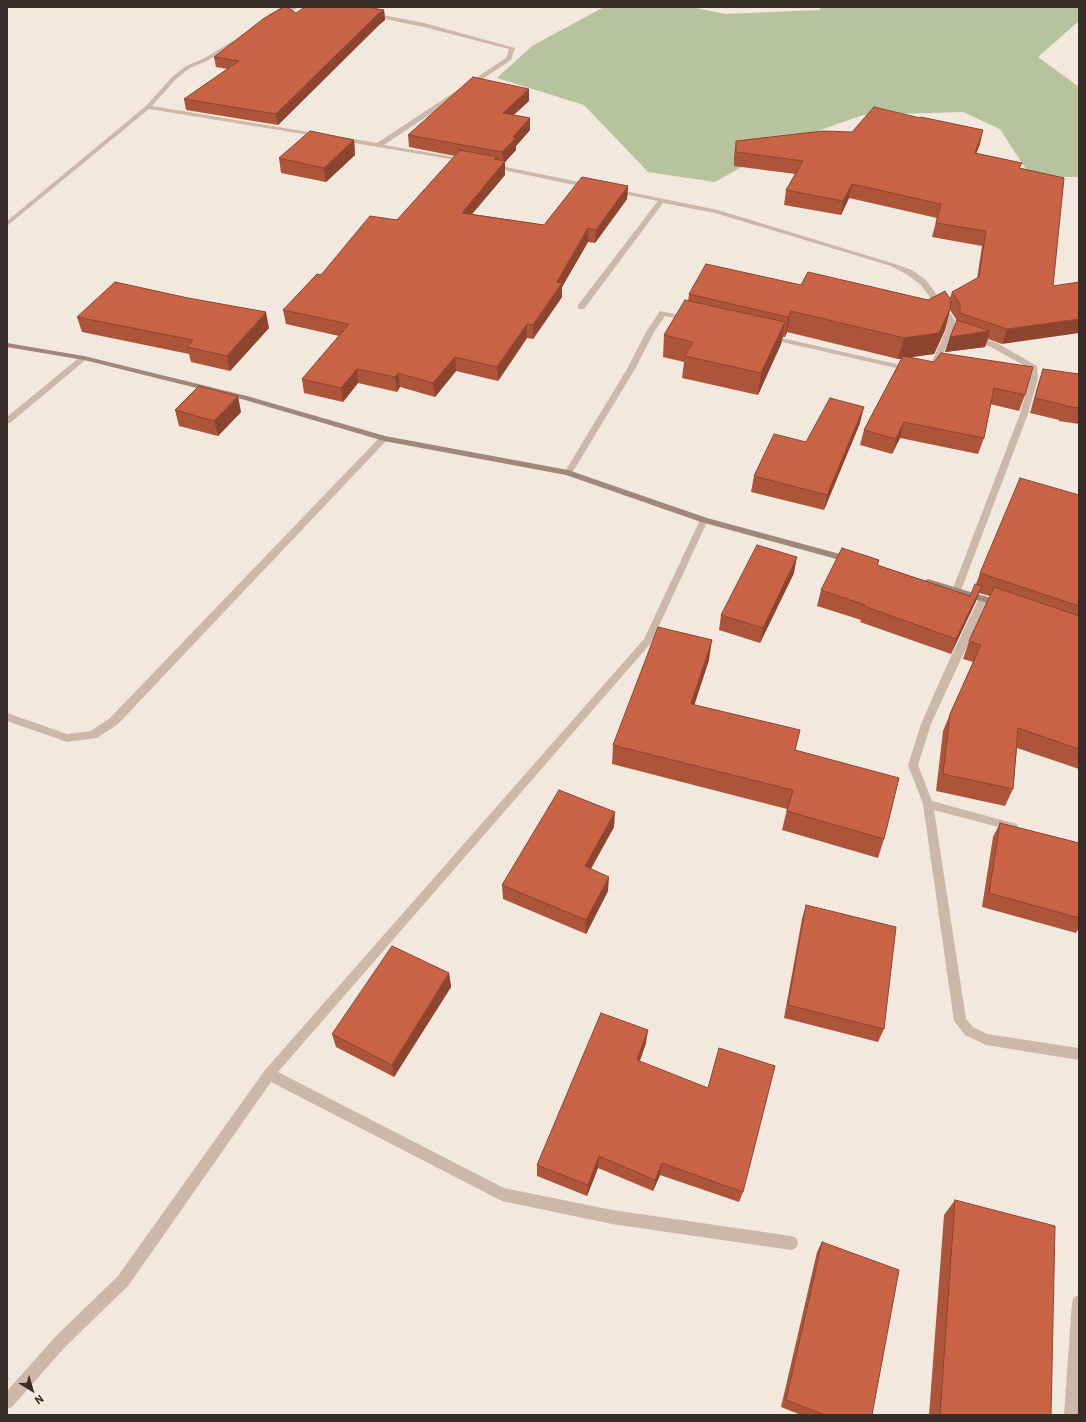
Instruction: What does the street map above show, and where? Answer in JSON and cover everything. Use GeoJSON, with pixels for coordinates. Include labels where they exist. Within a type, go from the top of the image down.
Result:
{"type":"FeatureCollection","features":[{"type":"Feature","properties":{"kind":"street"},"geometry":{"type":"LineString","coordinates":[[273,20],[296,7]]}},
{"type":"Feature","properties":{"kind":"street"},"geometry":{"type":"LineString","coordinates":[[364,14],[424,25],[512,48],[509,59],[379,145]]}},
{"type":"Feature","properties":{"kind":"street"},"geometry":{"type":"LineString","coordinates":[[7,224],[148,107],[174,78],[188,67],[205,60],[239,40]]}},
{"type":"Feature","properties":{"kind":"street"},"geometry":{"type":"LineString","coordinates":[[148,107],[379,145],[600,188]]}},
{"type":"Feature","properties":{"kind":"street"},"geometry":{"type":"LineString","coordinates":[[607,189],[716,211],[893,265],[909,272],[923,282],[951,320],[950,330],[936,361],[923,373],[764,336]]}},
{"type":"Feature","properties":{"kind":"street"},"geometry":{"type":"LineString","coordinates":[[581,307],[662,200]]}},
{"type":"Feature","properties":{"kind":"street"},"geometry":{"type":"LineString","coordinates":[[568,473],[632,369],[650,332],[663,313],[694,320]]}},
{"type":"Feature","properties":{"kind":"street"},"geometry":{"type":"LineString","coordinates":[[950,330],[994,345],[1034,368],[1034,378],[1024,414],[957,591]]}},
{"type":"Feature","properties":{"kind":"street"},"geometry":{"type":"LineString","coordinates":[[7,345],[84,358],[247,398],[384,438],[568,473],[704,520],[861,563]]}},
{"type":"Feature","properties":{"kind":"street"},"geometry":{"type":"LineString","coordinates":[[7,421],[84,358]]}},
{"type":"Feature","properties":{"kind":"street"},"geometry":{"type":"LineString","coordinates":[[7,717],[67,738],[92,735],[114,721],[384,438]]}},
{"type":"Feature","properties":{"kind":"street"},"geometry":{"type":"LineString","coordinates":[[7,1402],[60,1342],[123,1281],[269,1074],[648,641],[704,520]]}},
{"type":"Feature","properties":{"kind":"street"},"geometry":{"type":"LineString","coordinates":[[920,580],[1007,606]]}},
{"type":"Feature","properties":{"kind":"street"},"geometry":{"type":"LineString","coordinates":[[984,598],[952,664],[926,724],[913,765],[928,804],[960,1021],[969,1031],[986,1039],[1079,1054]]}},
{"type":"Feature","properties":{"kind":"street"},"geometry":{"type":"LineString","coordinates":[[928,804],[1026,830]]}},
{"type":"Feature","properties":{"kind":"street"},"geometry":{"type":"LineString","coordinates":[[269,1074],[502,1194],[612,1217],[791,1244]]}},
{"type":"Feature","properties":{"kind":"street"},"geometry":{"type":"LineString","coordinates":[[1071,1415],[1079,1302]]}},
{"type":"Feature","properties":{"kind":"green space"},"geometry":{"type":"Polygon","coordinates":[[[604,7],[691,7],[725,14],[819,10],[822,7],[1079,7],[1079,21],[1038,57],[1079,87],[1079,177],[1031,177],[1000,129],[963,112],[863,115],[786,142],[715,182],[648,172],[584,105],[497,78],[532,46],[604,7]]]}},
{"type":"Feature","properties":{"kind":"building"},"geometry":{"type":"Polygon","coordinates":[[[283,7],[287,7],[296,13],[305,7],[367,7],[384,10],[378,14],[276,114],[184,99],[239,61],[214,57],[263,19],[283,7]]]}},
{"type":"Feature","properties":{"kind":"building"},"geometry":{"type":"Polygon","coordinates":[[[473,77],[529,89],[503,113],[530,118],[513,137],[516,138],[502,152],[408,135],[473,77]]]}},
{"type":"Feature","properties":{"kind":"building"},"geometry":{"type":"Polygon","coordinates":[[[874,107],[920,118],[983,130],[975,153],[1022,163],[1019,168],[1064,178],[1053,286],[1079,282],[1079,319],[1007,329],[960,313],[960,304],[952,292],[979,277],[986,231],[936,223],[941,204],[852,184],[843,201],[786,190],[803,161],[736,152],[736,141],[823,131],[852,132],[874,107]]]}},
{"type":"Feature","properties":{"kind":"building"},"geometry":{"type":"Polygon","coordinates":[[[310,131],[354,140],[324,168],[279,158],[310,131]]]}},
{"type":"Feature","properties":{"kind":"building"},"geometry":{"type":"Polygon","coordinates":[[[460,150],[497,157],[494,159],[505,161],[462,213],[544,225],[582,177],[628,186],[596,230],[588,228],[557,282],[562,283],[533,325],[527,324],[497,367],[455,357],[433,383],[398,373],[395,377],[357,369],[341,388],[302,379],[349,324],[283,310],[317,274],[321,275],[370,216],[397,220],[460,150]]]}},
{"type":"Feature","properties":{"kind":"building"},"geometry":{"type":"Polygon","coordinates":[[[706,264],[801,285],[808,272],[928,300],[945,291],[951,300],[950,309],[939,333],[904,338],[791,311],[788,317],[689,294],[706,264]]]}},
{"type":"Feature","properties":{"kind":"building"},"geometry":{"type":"Polygon","coordinates":[[[115,282],[188,298],[266,312],[227,356],[187,347],[193,340],[77,317],[115,282]]]}},
{"type":"Feature","properties":{"kind":"building"},"geometry":{"type":"Polygon","coordinates":[[[685,300],[785,322],[761,373],[685,356],[693,342],[664,335],[685,300]]]}},
{"type":"Feature","properties":{"kind":"building"},"geometry":{"type":"Polygon","coordinates":[[[957,320],[990,331],[950,337],[957,320]]]}},
{"type":"Feature","properties":{"kind":"building"},"geometry":{"type":"Polygon","coordinates":[[[941,353],[1033,367],[1025,395],[994,388],[984,438],[904,422],[896,439],[864,430],[903,356],[934,362],[941,353]]]}},
{"type":"Feature","properties":{"kind":"building"},"geometry":{"type":"Polygon","coordinates":[[[1043,369],[1079,374],[1079,408],[1035,398],[1043,369]]]}},
{"type":"Feature","properties":{"kind":"building"},"geometry":{"type":"Polygon","coordinates":[[[199,386],[238,396],[214,421],[175,410],[199,386]]]}},
{"type":"Feature","properties":{"kind":"building"},"geometry":{"type":"Polygon","coordinates":[[[830,398],[864,407],[827,495],[754,476],[774,434],[806,442],[830,398]]]}},
{"type":"Feature","properties":{"kind":"building"},"geometry":{"type":"Polygon","coordinates":[[[1020,478],[1079,495],[1079,606],[980,573],[1020,478]]]}},
{"type":"Feature","properties":{"kind":"building"},"geometry":{"type":"Polygon","coordinates":[[[757,545],[797,557],[763,628],[721,615],[757,545]]]}},
{"type":"Feature","properties":{"kind":"building"},"geometry":{"type":"Polygon","coordinates":[[[842,548],[879,560],[877,565],[970,596],[975,584],[982,586],[956,639],[821,590],[842,548]]]}},
{"type":"Feature","properties":{"kind":"building"},"geometry":{"type":"Polygon","coordinates":[[[994,587],[1079,616],[1079,749],[1018,728],[1013,789],[943,774],[950,714],[981,645],[969,641],[994,587]]]}},
{"type":"Feature","properties":{"kind":"building"},"geometry":{"type":"Polygon","coordinates":[[[658,627],[712,640],[691,704],[800,730],[795,750],[899,778],[884,839],[787,811],[793,790],[613,745],[658,627]]]}},
{"type":"Feature","properties":{"kind":"building"},"geometry":{"type":"Polygon","coordinates":[[[559,790],[615,812],[585,866],[609,877],[586,920],[502,885],[559,790]]]}},
{"type":"Feature","properties":{"kind":"building"},"geometry":{"type":"Polygon","coordinates":[[[1000,823],[1079,843],[1079,918],[989,893],[1000,823]]]}},
{"type":"Feature","properties":{"kind":"building"},"geometry":{"type":"Polygon","coordinates":[[[806,905],[896,927],[884,1029],[788,1005],[806,905]]]}},
{"type":"Feature","properties":{"kind":"building"},"geometry":{"type":"Polygon","coordinates":[[[392,946],[449,973],[392,1065],[332,1034],[392,946]]]}},
{"type":"Feature","properties":{"kind":"building"},"geometry":{"type":"Polygon","coordinates":[[[601,1013],[648,1030],[637,1060],[708,1088],[719,1048],[775,1066],[743,1192],[662,1163],[655,1180],[599,1156],[588,1185],[537,1165],[601,1013]]]}},
{"type":"Feature","properties":{"kind":"building"},"geometry":{"type":"Polygon","coordinates":[[[955,1200],[1055,1226],[1051,1415],[940,1415],[955,1200]]]}},
{"type":"Feature","properties":{"kind":"building"},"geometry":{"type":"Polygon","coordinates":[[[822,1242],[899,1270],[872,1415],[825,1415],[786,1400],[822,1242]]]}}]}
